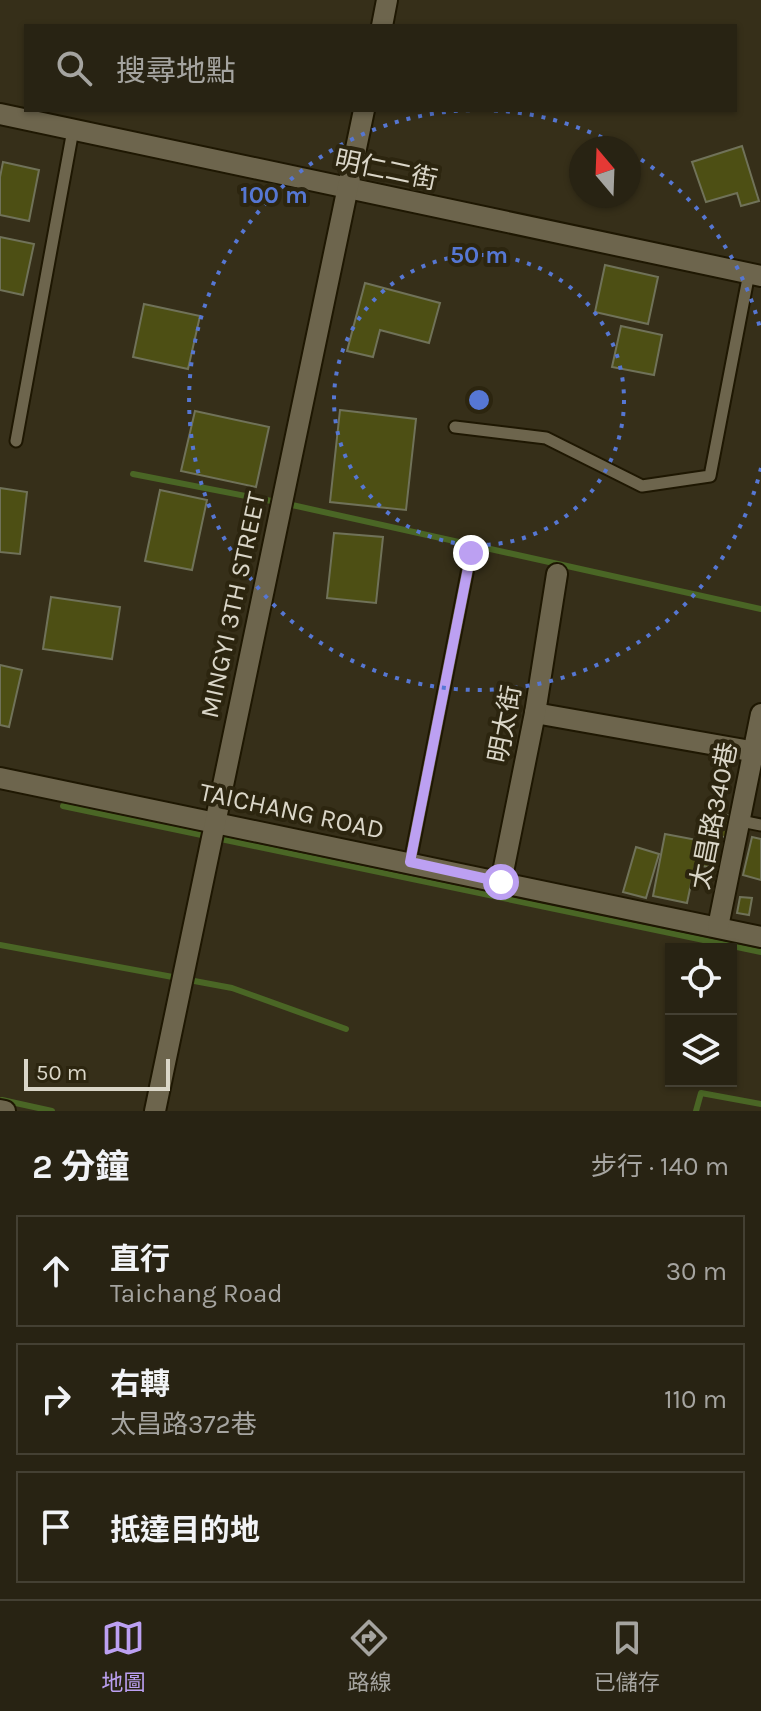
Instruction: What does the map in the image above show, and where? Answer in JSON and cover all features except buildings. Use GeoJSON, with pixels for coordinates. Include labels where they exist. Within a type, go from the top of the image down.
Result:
{"type":"FeatureCollection","features":[{"type":"Feature","properties":{"kind":"street"},"geometry":{"type":"LineString","coordinates":[[382,24],[387,0]]}},
{"type":"Feature","properties":{"kind":"street","name":"MINGYI 3TH STREET"},"geometry":{"type":"LineString","coordinates":[[155,1111],[364,112]]}},
{"type":"Feature","properties":{"kind":"street","name":"明仁二街"},"geometry":{"type":"LineString","coordinates":[[0,114],[755,274]]}},
{"type":"Feature","properties":{"kind":"street","name":"明太街"},"geometry":{"type":"LineString","coordinates":[[501,882],[535,713],[557,574]]}},
{"type":"Feature","properties":{"kind":"street"},"geometry":{"type":"LineString","coordinates":[[535,713],[757,752]]}},
{"type":"Feature","properties":{"kind":"street","name":"太昌路340巷"},"geometry":{"type":"LineString","coordinates":[[718,927],[751,823],[761,714]]}},
{"type":"Feature","properties":{"kind":"street","name":"TAICHANG ROAD"},"geometry":{"type":"LineString","coordinates":[[0,778],[761,937]]}},
{"type":"Feature","properties":{"kind":"lane"},"geometry":{"type":"LineString","coordinates":[[16,441],[73,130]]}},
{"type":"Feature","properties":{"kind":"lane"},"geometry":{"type":"LineString","coordinates":[[455,427],[546,438],[642,486],[710,476],[755,274]]}},
{"type":"Feature","properties":{"kind":"lane"},"geometry":{"type":"LineString","coordinates":[[410,862],[471,553]]}},
{"type":"Feature","properties":{"kind":"waterway"},"geometry":{"type":"LineString","coordinates":[[133,474],[292,505],[761,609]]}},
{"type":"Feature","properties":{"kind":"waterway"},"geometry":{"type":"LineString","coordinates":[[63,806],[761,952]]}},
{"type":"Feature","properties":{"kind":"waterway"},"geometry":{"type":"LineString","coordinates":[[0,945],[232,988],[346,1029]]}},
{"type":"Feature","properties":{"kind":"waterway"},"geometry":{"type":"LineString","coordinates":[[696,1111],[701,1093],[761,1104]]}},
{"type":"Feature","properties":{"kind":"waterway"},"geometry":{"type":"LineString","coordinates":[[2,1100],[52,1111]]}},
{"type":"Feature","properties":{"kind":"route"},"geometry":{"type":"LineString","coordinates":[[471,553],[410,862],[501,882]]}}]}
